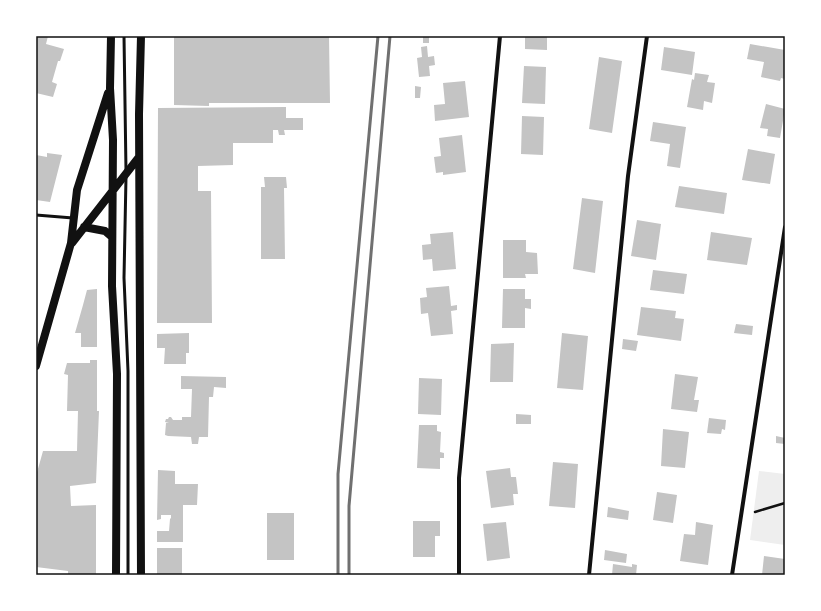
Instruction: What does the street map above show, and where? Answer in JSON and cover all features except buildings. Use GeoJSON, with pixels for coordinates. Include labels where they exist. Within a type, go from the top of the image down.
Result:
{"type":"FeatureCollection","features":[{"type":"Feature","properties":{"kind":"main road"},"geometry":{"type":"LineString","coordinates":[[111,36],[110,88],[113,140],[112,286],[117,374],[116,575]]}},
{"type":"Feature","properties":{"kind":"main road"},"geometry":{"type":"LineString","coordinates":[[141,36],[139,157],[141,575]]}},
{"type":"Feature","properties":{"kind":"main road"},"geometry":{"type":"LineString","coordinates":[[36,366],[71,243],[77,190],[110,88]]}},
{"type":"Feature","properties":{"kind":"main road"},"geometry":{"type":"LineString","coordinates":[[71,243],[139,157]]}},
{"type":"Feature","properties":{"kind":"main road"},"geometry":{"type":"LineString","coordinates":[[84,227],[96,228],[105,231],[112,237]]}},
{"type":"Feature","properties":{"kind":"street"},"geometry":{"type":"LineString","coordinates":[[459,575],[459,478],[500,36]]}},
{"type":"Feature","properties":{"kind":"street"},"geometry":{"type":"LineString","coordinates":[[589,575],[628,176],[647,36]]}},
{"type":"Feature","properties":{"kind":"street"},"geometry":{"type":"LineString","coordinates":[[732,575],[739,516],[785,227]]}},
{"type":"Feature","properties":{"kind":"lane"},"geometry":{"type":"LineString","coordinates":[[124,36],[126,173],[124,278],[128,371],[128,575]]}},
{"type":"Feature","properties":{"kind":"lane"},"geometry":{"type":"LineString","coordinates":[[36,215],[75,218]]}},
{"type":"Feature","properties":{"kind":"path"},"geometry":{"type":"LineString","coordinates":[[739,516],[785,503]]}},
{"type":"Feature","properties":{"kind":"shaded area"},"geometry":{"type":"Polygon","coordinates":[[[759,471],[785,474],[785,545],[750,540],[759,471]]]}},
{"type":"Feature","properties":{"kind":"railway"},"geometry":{"type":"LineString","coordinates":[[338,575],[338,474],[378,36]]}},
{"type":"Feature","properties":{"kind":"railway"},"geometry":{"type":"LineString","coordinates":[[349,575],[349,506],[390,36]]}}]}
